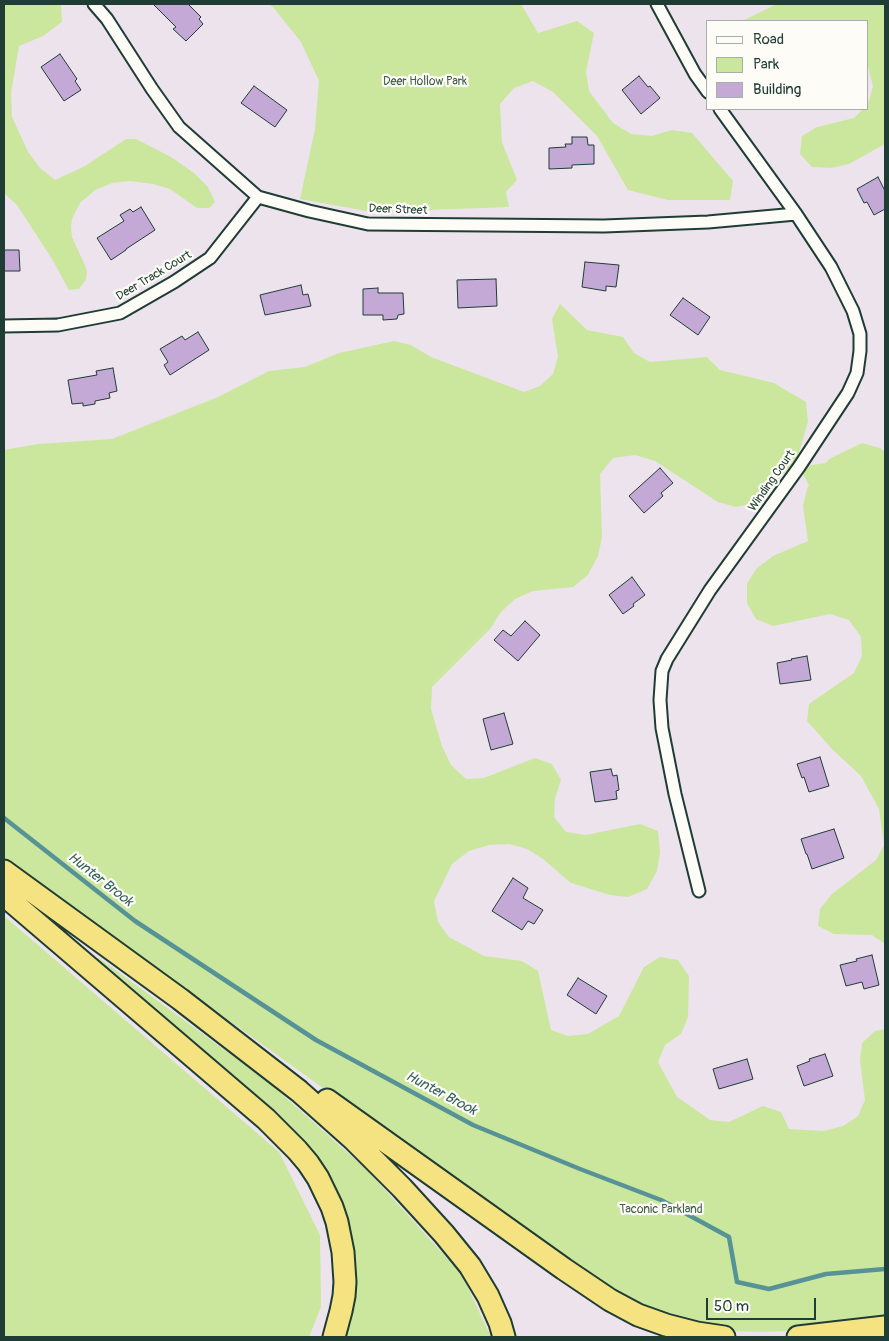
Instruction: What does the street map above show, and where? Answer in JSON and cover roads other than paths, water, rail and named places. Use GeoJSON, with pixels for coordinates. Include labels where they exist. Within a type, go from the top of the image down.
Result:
{"type":"FeatureCollection","features":[{"type":"Feature","properties":{"kind":"highway"},"geometry":{"type":"LineString","coordinates":[[4,871],[180,1000],[325,1113],[390,1176],[444,1234],[470,1266],[488,1296],[504,1337]]}},
{"type":"Feature","properties":{"kind":"highway"},"geometry":{"type":"LineString","coordinates":[[4,895],[266,1119],[308,1163],[318,1178],[332,1207],[343,1252],[344,1296],[342,1311],[334,1337]]}},
{"type":"Feature","properties":{"kind":"highway"},"geometry":{"type":"LineString","coordinates":[[180,1000],[267,1056],[596,1291],[624,1308],[653,1321],[697,1334],[724,1337]]}},
{"type":"Feature","properties":{"kind":"highway"},"geometry":{"type":"LineString","coordinates":[[798,1337],[885,1327]]}},
{"type":"Feature","properties":{"kind":"street","name":"Deer Street"},"geometry":{"type":"LineString","coordinates":[[94,4],[107,18],[152,89],[179,127],[258,197],[368,224],[604,226],[708,222],[796,214]]}},
{"type":"Feature","properties":{"kind":"street"},"geometry":{"type":"LineString","coordinates":[[657,4],[694,74],[706,89]]}},
{"type":"Feature","properties":{"kind":"street","name":"Winding Court"},"geometry":{"type":"LineString","coordinates":[[699,891],[675,794],[662,728],[660,700],[662,671],[667,659],[710,590],[799,466],[848,393],[857,373],[860,351],[860,334],[853,311],[831,268],[796,214],[721,110]]}},
{"type":"Feature","properties":{"kind":"street","name":"Deer Track Court"},"geometry":{"type":"LineString","coordinates":[[4,326],[58,325],[120,313],[174,282],[210,258],[258,197]]}},
{"type":"Feature","properties":{"kind":"waterway","name":"Hunter Brook"},"geometry":{"type":"LineString","coordinates":[[4,818],[135,921],[316,1040],[473,1125],[661,1200],[729,1237],[737,1282],[769,1289],[826,1274],[885,1269]]}},
{"type":"Feature","properties":{"kind":"park label","name":"Deer Hollow Park"},"geometry":{"type":"Point","coordinates":[425,82]}},
{"type":"Feature","properties":{"kind":"park label","name":"Taconic Parkland"},"geometry":{"type":"Point","coordinates":[661,1210]}}]}
